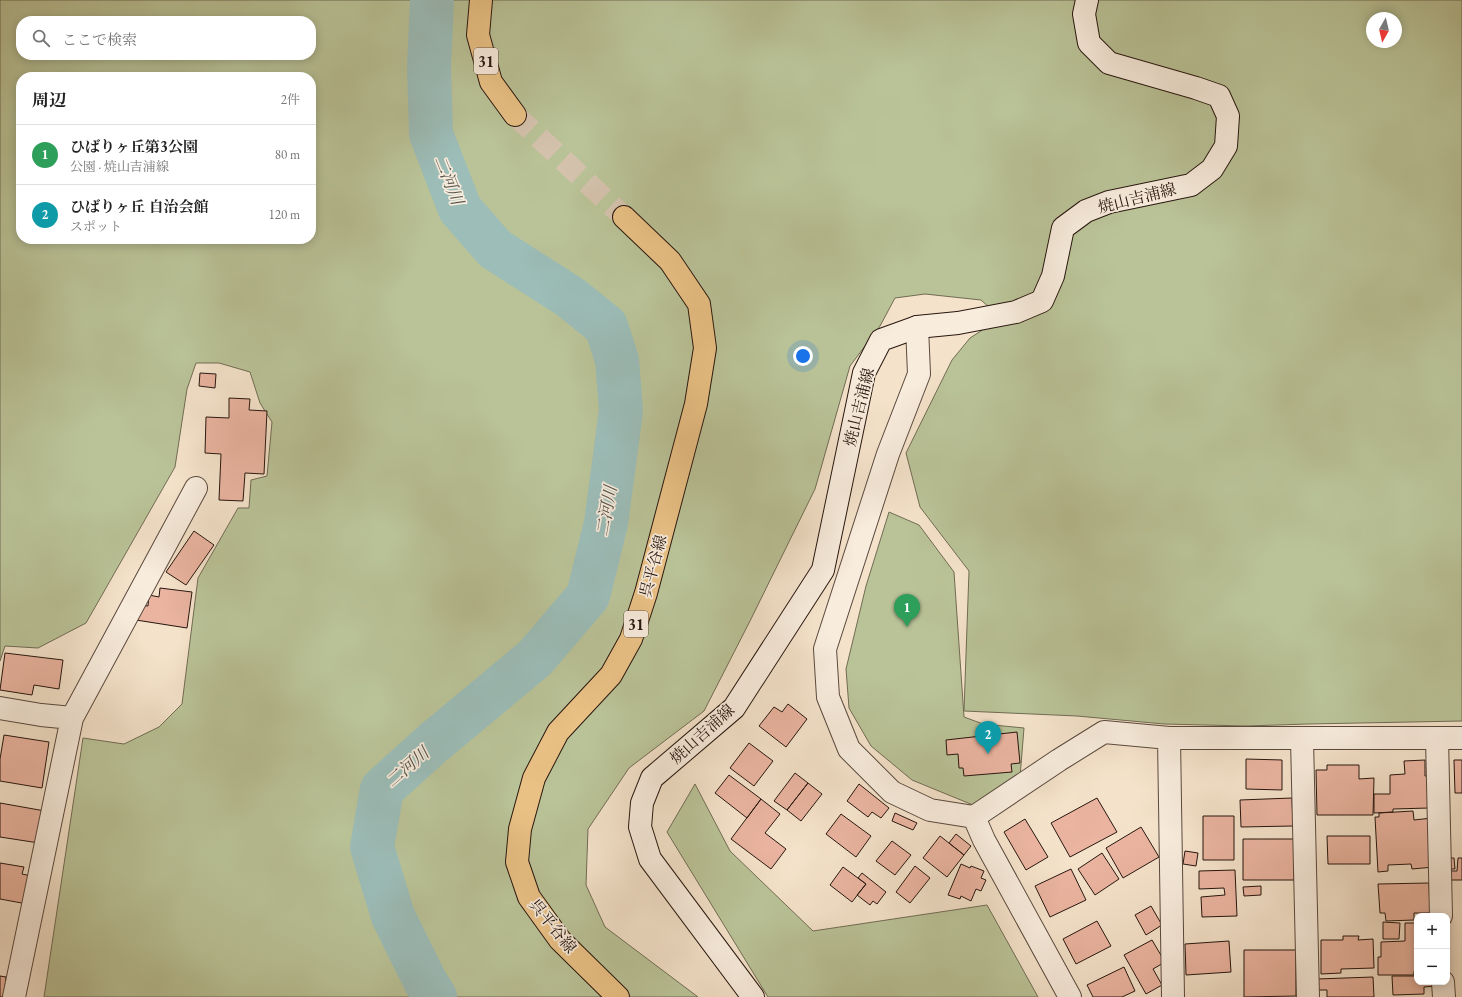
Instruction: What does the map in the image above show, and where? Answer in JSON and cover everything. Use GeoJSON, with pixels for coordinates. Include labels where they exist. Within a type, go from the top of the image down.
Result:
{"type":"FeatureCollection","features":[{"type":"Feature","properties":{"kind":"main road","name":"31"},"geometry":{"type":"LineString","coordinates":[[481,0],[478,35],[492,82],[515,115]]}},
{"type":"Feature","properties":{"kind":"main road","name":"呉平谷線"},"geometry":{"type":"LineString","coordinates":[[618,997],[560,940],[529,897],[518,862],[520,829],[534,778],[558,732],[611,676],[631,639],[646,593],[694,411],[705,348],[699,304],[670,261],[624,217]]}},
{"type":"Feature","properties":{"kind":"street","name":"焼山吉浦線"},"geometry":{"type":"LineString","coordinates":[[753,997],[650,859],[640,827],[642,803],[652,778],[734,708],[823,570],[864,374],[881,340],[918,327],[958,323],[1016,312],[1042,301],[1053,276],[1063,228],[1086,211],[1109,202],[1191,185],[1212,169],[1226,146],[1228,116],[1218,96],[1196,88],[1109,63],[1089,43],[1084,14],[1088,0]]}},
{"type":"Feature","properties":{"kind":"street"},"geometry":{"type":"LineString","coordinates":[[918,327],[919,374],[888,454],[825,649],[828,697],[849,749],[892,792],[930,810],[974,817],[1104,732],[1169,738],[1462,738]]}},
{"type":"Feature","properties":{"kind":"street"},"geometry":{"type":"LineString","coordinates":[[14,997],[72,718],[196,488]]}},
{"type":"Feature","properties":{"kind":"street"},"geometry":{"type":"LineString","coordinates":[[0,708],[41,715],[72,718]]}},
{"type":"Feature","properties":{"kind":"street"},"geometry":{"type":"LineString","coordinates":[[1169,738],[1172,997]]}},
{"type":"Feature","properties":{"kind":"street"},"geometry":{"type":"LineString","coordinates":[[1437,738],[1442,913]]}},
{"type":"Feature","properties":{"kind":"street"},"geometry":{"type":"LineString","coordinates":[[1302,739],[1308,997]]}},
{"type":"Feature","properties":{"kind":"street"},"geometry":{"type":"LineString","coordinates":[[974,817],[984,840],[1070,997]]}},
{"type":"Feature","properties":{"kind":"street"},"geometry":{"type":"LineString","coordinates":[[1443,985],[1444,997]]}},
{"type":"Feature","properties":{"kind":"green space"},"geometry":{"type":"Polygon","coordinates":[[[0,0],[1462,0],[1462,721],[1246,726],[1164,724],[1077,716],[964,711],[969,571],[920,507],[906,453],[952,360],[970,338],[1001,318],[981,300],[925,294],[895,298],[880,326],[850,366],[815,489],[704,711],[629,768],[588,829],[586,885],[605,927],[698,997],[44,997],[83,738],[124,744],[159,727],[182,704],[198,578],[238,508],[249,508],[251,480],[267,476],[272,422],[260,403],[250,372],[219,363],[196,363],[187,389],[175,467],[86,623],[38,648],[5,646],[0,661],[0,0]]]}},
{"type":"Feature","properties":{"kind":"green space"},"geometry":{"type":"Polygon","coordinates":[[[889,512],[919,525],[954,572],[964,717],[983,724],[1024,728],[1020,777],[973,805],[912,780],[871,746],[849,708],[846,669],[866,586],[889,512]]]}},
{"type":"Feature","properties":{"kind":"green space"},"geometry":{"type":"Polygon","coordinates":[[[695,784],[730,851],[813,931],[987,905],[1038,997],[768,997],[667,832],[695,784]]]}},
{"type":"Feature","properties":{"kind":"building"},"geometry":{"type":"Polygon","coordinates":[[[200,373],[216,374],[215,388],[199,386],[200,373]]]}},
{"type":"Feature","properties":{"kind":"building"},"geometry":{"type":"Polygon","coordinates":[[[229,398],[250,399],[249,410],[267,411],[264,474],[245,473],[243,501],[219,500],[221,454],[205,453],[206,417],[229,418],[229,398]]]}},
{"type":"Feature","properties":{"kind":"building"},"geometry":{"type":"Polygon","coordinates":[[[194,531],[214,545],[186,585],[166,572],[194,531]]]}},
{"type":"Feature","properties":{"kind":"building"},"geometry":{"type":"Polygon","coordinates":[[[160,588],[192,592],[187,628],[136,620],[138,605],[148,606],[149,595],[159,597],[160,588]]]}},
{"type":"Feature","properties":{"kind":"building"},"geometry":{"type":"Polygon","coordinates":[[[5,653],[63,660],[59,689],[34,685],[32,695],[0,690],[5,653]]]}},
{"type":"Feature","properties":{"kind":"building"},"geometry":{"type":"Polygon","coordinates":[[[788,704],[807,719],[786,747],[759,726],[774,707],[782,712],[788,704]]]}},
{"type":"Feature","properties":{"kind":"building"},"geometry":{"type":"Polygon","coordinates":[[[1017,732],[1020,763],[1011,764],[1012,772],[964,776],[963,768],[959,768],[958,754],[947,755],[946,740],[1017,732]]]}},
{"type":"Feature","properties":{"kind":"building"},"geometry":{"type":"Polygon","coordinates":[[[4,735],[49,742],[42,788],[0,781],[0,759],[4,735]]]}},
{"type":"Feature","properties":{"kind":"building"},"geometry":{"type":"Polygon","coordinates":[[[749,743],[773,761],[754,786],[730,768],[749,743]]]}},
{"type":"Feature","properties":{"kind":"building"},"geometry":{"type":"Polygon","coordinates":[[[1246,759],[1282,760],[1282,790],[1246,789],[1246,759]]]}},
{"type":"Feature","properties":{"kind":"building"},"geometry":{"type":"Polygon","coordinates":[[[1425,760],[1425,776],[1428,776],[1429,808],[1393,809],[1393,812],[1374,813],[1374,794],[1390,794],[1390,775],[1405,774],[1404,761],[1425,760]]]}},
{"type":"Feature","properties":{"kind":"building"},"geometry":{"type":"Polygon","coordinates":[[[1454,760],[1462,760],[1462,793],[1455,793],[1454,760]]]}},
{"type":"Feature","properties":{"kind":"building"},"geometry":{"type":"Polygon","coordinates":[[[1327,765],[1359,765],[1359,779],[1374,778],[1373,815],[1317,815],[1316,770],[1327,770],[1327,765]]]}},
{"type":"Feature","properties":{"kind":"building"},"geometry":{"type":"Polygon","coordinates":[[[795,773],[808,783],[787,810],[774,801],[795,773]]]}},
{"type":"Feature","properties":{"kind":"building"},"geometry":{"type":"Polygon","coordinates":[[[729,775],[761,799],[747,818],[715,793],[729,775]]]}},
{"type":"Feature","properties":{"kind":"building"},"geometry":{"type":"Polygon","coordinates":[[[808,783],[822,794],[801,821],[787,810],[808,783]]]}},
{"type":"Feature","properties":{"kind":"building"},"geometry":{"type":"Polygon","coordinates":[[[859,784],[889,808],[881,818],[872,812],[868,817],[847,801],[859,784]]]}},
{"type":"Feature","properties":{"kind":"building"},"geometry":{"type":"Polygon","coordinates":[[[1097,798],[1117,832],[1070,857],[1051,823],[1097,798]]]}},
{"type":"Feature","properties":{"kind":"building"},"geometry":{"type":"Polygon","coordinates":[[[1292,798],[1293,826],[1241,827],[1240,800],[1292,798]]]}},
{"type":"Feature","properties":{"kind":"building"},"geometry":{"type":"Polygon","coordinates":[[[761,799],[780,814],[765,833],[786,849],[771,869],[731,839],[761,799]]]}},
{"type":"Feature","properties":{"kind":"building"},"geometry":{"type":"Polygon","coordinates":[[[0,803],[45,811],[39,843],[0,837],[0,803]]]}},
{"type":"Feature","properties":{"kind":"building"},"geometry":{"type":"Polygon","coordinates":[[[1413,811],[1414,820],[1432,818],[1434,867],[1412,869],[1411,864],[1388,865],[1388,871],[1378,872],[1375,817],[1379,817],[1379,813],[1413,811]]]}},
{"type":"Feature","properties":{"kind":"building"},"geometry":{"type":"Polygon","coordinates":[[[895,813],[917,823],[913,830],[892,821],[895,813]]]}},
{"type":"Feature","properties":{"kind":"building"},"geometry":{"type":"Polygon","coordinates":[[[841,814],[871,836],[856,857],[826,834],[841,814]]]}},
{"type":"Feature","properties":{"kind":"building"},"geometry":{"type":"Polygon","coordinates":[[[1203,816],[1234,816],[1234,860],[1203,860],[1203,816]]]}},
{"type":"Feature","properties":{"kind":"building"},"geometry":{"type":"Polygon","coordinates":[[[1025,819],[1048,857],[1026,870],[1004,832],[1025,819]]]}},
{"type":"Feature","properties":{"kind":"building"},"geometry":{"type":"Polygon","coordinates":[[[1141,827],[1159,857],[1123,878],[1106,848],[1141,827]]]}},
{"type":"Feature","properties":{"kind":"building"},"geometry":{"type":"Polygon","coordinates":[[[956,834],[971,846],[964,855],[949,843],[956,834]]]}},
{"type":"Feature","properties":{"kind":"building"},"geometry":{"type":"Polygon","coordinates":[[[940,836],[964,855],[947,877],[923,858],[940,836]]]}},
{"type":"Feature","properties":{"kind":"building"},"geometry":{"type":"Polygon","coordinates":[[[1327,836],[1370,836],[1370,864],[1328,864],[1327,836]]]}},
{"type":"Feature","properties":{"kind":"building"},"geometry":{"type":"Polygon","coordinates":[[[1243,839],[1294,839],[1294,880],[1243,880],[1243,839]]]}},
{"type":"Feature","properties":{"kind":"building"},"geometry":{"type":"Polygon","coordinates":[[[892,841],[911,855],[895,875],[876,861],[892,841]]]}},
{"type":"Feature","properties":{"kind":"building"},"geometry":{"type":"Polygon","coordinates":[[[1185,851],[1198,853],[1196,866],[1183,864],[1185,851]]]}},
{"type":"Feature","properties":{"kind":"building"},"geometry":{"type":"Polygon","coordinates":[[[1102,853],[1119,879],[1095,895],[1078,869],[1102,853]]]}},
{"type":"Feature","properties":{"kind":"building"},"geometry":{"type":"Polygon","coordinates":[[[1448,858],[1454,858],[1455,869],[1448,869],[1448,858]]]}},
{"type":"Feature","properties":{"kind":"building"},"geometry":{"type":"Polygon","coordinates":[[[1458,858],[1462,858],[1462,880],[1450,880],[1450,871],[1457,871],[1458,858]]]}},
{"type":"Feature","properties":{"kind":"building"},"geometry":{"type":"Polygon","coordinates":[[[0,863],[24,867],[22,874],[31,876],[27,904],[0,899],[0,863]]]}},
{"type":"Feature","properties":{"kind":"building"},"geometry":{"type":"Polygon","coordinates":[[[961,864],[970,868],[971,866],[984,871],[981,878],[986,880],[981,891],[976,889],[971,901],[961,896],[960,899],[948,895],[961,864]]]}},
{"type":"Feature","properties":{"kind":"building"},"geometry":{"type":"Polygon","coordinates":[[[915,866],[930,878],[910,903],[896,892],[915,866]]]}},
{"type":"Feature","properties":{"kind":"building"},"geometry":{"type":"Polygon","coordinates":[[[843,867],[866,884],[852,902],[830,885],[843,867]]]}},
{"type":"Feature","properties":{"kind":"building"},"geometry":{"type":"Polygon","coordinates":[[[1071,869],[1086,900],[1050,917],[1035,886],[1071,869]]]}},
{"type":"Feature","properties":{"kind":"building"},"geometry":{"type":"Polygon","coordinates":[[[1235,870],[1237,916],[1202,917],[1201,897],[1225,895],[1224,888],[1199,889],[1199,871],[1235,870]]]}},
{"type":"Feature","properties":{"kind":"building"},"geometry":{"type":"Polygon","coordinates":[[[862,873],[886,892],[877,904],[873,901],[870,905],[857,895],[866,884],[858,878],[862,873]]]}},
{"type":"Feature","properties":{"kind":"building"},"geometry":{"type":"Polygon","coordinates":[[[1429,883],[1430,913],[1414,913],[1414,920],[1386,921],[1385,913],[1380,913],[1378,884],[1429,883]]]}},
{"type":"Feature","properties":{"kind":"building"},"geometry":{"type":"Polygon","coordinates":[[[1261,886],[1261,895],[1244,896],[1243,887],[1261,886]]]}},
{"type":"Feature","properties":{"kind":"building"},"geometry":{"type":"Polygon","coordinates":[[[1151,906],[1162,925],[1146,935],[1135,915],[1151,906]]]}},
{"type":"Feature","properties":{"kind":"building"},"geometry":{"type":"Polygon","coordinates":[[[1097,921],[1111,946],[1076,964],[1063,939],[1097,921]]]}},
{"type":"Feature","properties":{"kind":"building"},"geometry":{"type":"Polygon","coordinates":[[[1383,922],[1400,923],[1399,939],[1383,939],[1383,922]]]}},
{"type":"Feature","properties":{"kind":"building"},"geometry":{"type":"Polygon","coordinates":[[[1405,923],[1414,923],[1414,975],[1378,975],[1378,957],[1381,957],[1381,942],[1405,941],[1405,923]]]}},
{"type":"Feature","properties":{"kind":"building"},"geometry":{"type":"Polygon","coordinates":[[[1343,936],[1359,936],[1358,940],[1373,939],[1374,968],[1341,969],[1341,973],[1321,974],[1321,940],[1343,940],[1343,936]]]}},
{"type":"Feature","properties":{"kind":"building"},"geometry":{"type":"Polygon","coordinates":[[[1152,940],[1165,962],[1153,969],[1162,985],[1146,994],[1124,955],[1152,940]]]}},
{"type":"Feature","properties":{"kind":"building"},"geometry":{"type":"Polygon","coordinates":[[[1229,941],[1231,972],[1186,975],[1185,944],[1229,941]]]}},
{"type":"Feature","properties":{"kind":"building"},"geometry":{"type":"Polygon","coordinates":[[[1244,950],[1296,950],[1296,996],[1244,997],[1244,950]]]}},
{"type":"Feature","properties":{"kind":"building"},"geometry":{"type":"Polygon","coordinates":[[[1124,967],[1135,991],[1122,997],[1093,997],[1087,985],[1124,967]]]}},
{"type":"Feature","properties":{"kind":"building"},"geometry":{"type":"Polygon","coordinates":[[[0,976],[6,977],[4,997],[0,997],[0,976]]]}},
{"type":"Feature","properties":{"kind":"building"},"geometry":{"type":"Polygon","coordinates":[[[1392,976],[1414,976],[1414,985],[1435,985],[1424,987],[1424,994],[1393,995],[1392,976]]]}},
{"type":"Feature","properties":{"kind":"building"},"geometry":{"type":"Polygon","coordinates":[[[1373,977],[1374,997],[1327,997],[1327,990],[1317,990],[1317,979],[1373,977]]]}},
{"type":"Feature","properties":{"kind":"waterway","name":"二河川"},"geometry":{"type":"LineString","coordinates":[[432,0],[429,67],[431,134],[460,209],[495,249],[570,297],[606,326],[617,360],[621,411],[606,523],[588,596],[535,658],[433,743],[382,789],[372,847],[393,916],[425,981],[435,997]]}},
{"type":"Feature","properties":{"kind":"tunnel"},"geometry":{"type":"LineString","coordinates":[[515,115],[624,217]]}},
{"type":"Feature","properties":{"kind":"place","name":"ひばりヶ丘第3公園"},"geometry":{"type":"Point","coordinates":[907,627]}},
{"type":"Feature","properties":{"kind":"place","name":"ひばりヶ丘 自治会館"},"geometry":{"type":"Point","coordinates":[988,754]}}]}
